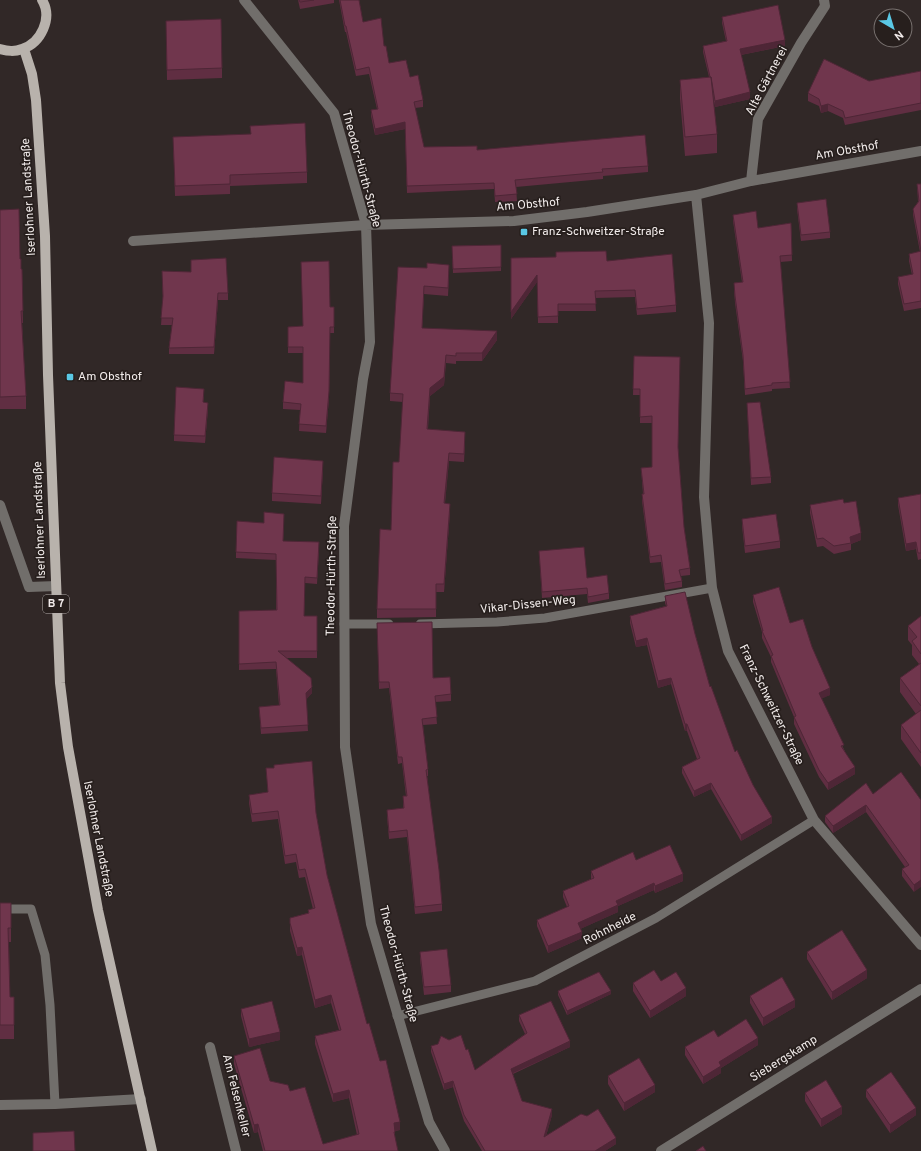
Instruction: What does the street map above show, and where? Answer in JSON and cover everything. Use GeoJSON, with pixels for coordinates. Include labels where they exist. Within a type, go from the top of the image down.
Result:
{"type":"FeatureCollection","features":[{"type":"Feature","properties":{"kind":"main road"},"geometry":{"type":"LineString","coordinates":[[0,50],[10,52],[24,48],[32,44],[40,36],[45,26],[46,15],[42,0]]}},
{"type":"Feature","properties":{"kind":"main road","name":"Iserlohner Landstraße"},"geometry":{"type":"LineString","coordinates":[[24,48],[32,74],[36,100],[45,236],[60,683],[68,747],[98,910],[152,1151]]}},
{"type":"Feature","properties":{"kind":"street","name":"Theodor-Hürth-Straße"},"geometry":{"type":"LineString","coordinates":[[244,0],[334,113],[366,225],[370,342],[344,526],[345,746],[371,924],[430,1122],[445,1151]]}},
{"type":"Feature","properties":{"kind":"street","name":"Alte Gärtnerei"},"geometry":{"type":"LineString","coordinates":[[751,181],[758,119],[825,6],[824,0]]}},
{"type":"Feature","properties":{"kind":"street","name":"Am Obsthof"},"geometry":{"type":"LineString","coordinates":[[133,241],[366,225],[514,221],[587,212],[696,195],[751,181],[921,151]]}},
{"type":"Feature","properties":{"kind":"street","name":"Franz-Schweitzer-Straße"},"geometry":{"type":"LineString","coordinates":[[696,195],[709,322],[704,497],[712,588],[728,651],[814,820],[921,945]]}},
{"type":"Feature","properties":{"kind":"street"},"geometry":{"type":"LineString","coordinates":[[0,505],[29,587],[56,586]]}},
{"type":"Feature","properties":{"kind":"street","name":"Siebergskamp"},"geometry":{"type":"LineString","coordinates":[[661,1151],[921,989]]}},
{"type":"Feature","properties":{"kind":"street","name":"Am Felsenkeller"},"geometry":{"type":"LineString","coordinates":[[210,1047],[236,1151]]}},
{"type":"Feature","properties":{"kind":"street"},"geometry":{"type":"LineString","coordinates":[[0,1105],[55,1104],[141,1099]]}},
{"type":"Feature","properties":{"kind":"lane","name":"Vikar-Dissen-Weg"},"geometry":{"type":"LineString","coordinates":[[411,624],[497,622],[545,618],[712,588]]}},
{"type":"Feature","properties":{"kind":"lane"},"geometry":{"type":"LineString","coordinates":[[344,624],[396,624]]}},
{"type":"Feature","properties":{"kind":"lane","name":"Rohnheide"},"geometry":{"type":"LineString","coordinates":[[398,1016],[535,981],[656,918],[814,820]]}},
{"type":"Feature","properties":{"kind":"lane"},"geometry":{"type":"LineString","coordinates":[[0,909],[31,909],[45,955],[50,1005],[55,1104]]}},
{"type":"Feature","properties":{"kind":"building"},"geometry":{"type":"Polygon","coordinates":[[[299,0],[314,0],[300,2],[299,0]]]}},
{"type":"Feature","properties":{"kind":"building"},"geometry":{"type":"Polygon","coordinates":[[[340,0],[359,0],[363,22],[381,18],[384,46],[386,46],[389,63],[406,60],[410,77],[418,75],[423,100],[414,102],[424,147],[477,146],[477,150],[645,135],[648,166],[602,169],[603,172],[515,180],[517,194],[495,196],[494,183],[407,186],[405,122],[375,129],[371,110],[378,109],[369,67],[356,70],[340,0]]]}},
{"type":"Feature","properties":{"kind":"building"},"geometry":{"type":"Polygon","coordinates":[[[778,5],[785,40],[740,49],[750,92],[715,101],[711,77],[703,46],[727,41],[722,17],[778,5]]]}},
{"type":"Feature","properties":{"kind":"building"},"geometry":{"type":"Polygon","coordinates":[[[221,19],[222,68],[167,70],[166,21],[221,19]]]}},
{"type":"Feature","properties":{"kind":"building"},"geometry":{"type":"Polygon","coordinates":[[[824,59],[869,81],[921,71],[921,103],[845,118],[843,111],[828,104],[821,106],[819,99],[808,93],[824,59]]]}},
{"type":"Feature","properties":{"kind":"building"},"geometry":{"type":"Polygon","coordinates":[[[711,77],[717,134],[685,137],[680,80],[711,77]]]}},
{"type":"Feature","properties":{"kind":"building"},"geometry":{"type":"Polygon","coordinates":[[[305,123],[307,172],[230,175],[230,184],[175,186],[173,137],[251,134],[250,126],[305,123]]]}},
{"type":"Feature","properties":{"kind":"building"},"geometry":{"type":"Polygon","coordinates":[[[917,184],[921,184],[921,251],[913,209],[919,201],[917,184]]]}},
{"type":"Feature","properties":{"kind":"building"},"geometry":{"type":"Polygon","coordinates":[[[826,199],[830,232],[801,235],[797,203],[826,199]]]}},
{"type":"Feature","properties":{"kind":"building"},"geometry":{"type":"Polygon","coordinates":[[[19,209],[23,311],[21,311],[26,396],[0,397],[0,210],[19,209]]]}},
{"type":"Feature","properties":{"kind":"building"},"geometry":{"type":"Polygon","coordinates":[[[756,211],[758,228],[791,223],[792,255],[780,256],[790,382],[772,383],[772,385],[745,389],[743,355],[734,283],[743,282],[733,215],[756,211]]]}},
{"type":"Feature","properties":{"kind":"building"},"geometry":{"type":"Polygon","coordinates":[[[501,245],[501,267],[453,269],[452,246],[501,245]]]}},
{"type":"Feature","properties":{"kind":"building"},"geometry":{"type":"Polygon","coordinates":[[[606,251],[607,261],[672,254],[676,305],[637,309],[635,290],[595,291],[596,304],[558,304],[558,316],[538,317],[537,275],[511,312],[511,258],[556,257],[556,252],[606,251]]]}},
{"type":"Feature","properties":{"kind":"building"},"geometry":{"type":"Polygon","coordinates":[[[921,251],[921,301],[904,304],[898,277],[913,274],[909,254],[921,251]]]}},
{"type":"Feature","properties":{"kind":"building"},"geometry":{"type":"Polygon","coordinates":[[[226,258],[228,293],[218,293],[214,347],[169,348],[173,318],[161,318],[163,296],[162,271],[191,272],[191,260],[226,258]]]}},
{"type":"Feature","properties":{"kind":"building"},"geometry":{"type":"Polygon","coordinates":[[[329,261],[330,307],[334,307],[334,327],[330,327],[329,391],[326,426],[299,424],[301,404],[283,402],[285,381],[303,383],[303,347],[288,347],[288,327],[303,326],[301,262],[329,261]]]}},
{"type":"Feature","properties":{"kind":"building"},"geometry":{"type":"Polygon","coordinates":[[[427,263],[449,265],[448,288],[424,286],[422,328],[497,331],[482,353],[456,353],[456,356],[446,355],[444,377],[430,388],[427,429],[465,432],[464,454],[449,453],[444,503],[450,504],[444,584],[436,584],[436,609],[377,609],[380,529],[391,530],[393,462],[399,462],[403,394],[390,393],[398,267],[427,268],[427,263]]]}},
{"type":"Feature","properties":{"kind":"building"},"geometry":{"type":"Polygon","coordinates":[[[634,356],[680,357],[678,447],[684,527],[690,568],[679,570],[682,581],[665,584],[661,555],[650,557],[642,494],[644,494],[641,468],[652,467],[652,416],[640,417],[640,389],[633,389],[634,356]]]}},
{"type":"Feature","properties":{"kind":"building"},"geometry":{"type":"Polygon","coordinates":[[[176,387],[204,389],[203,402],[208,403],[205,436],[174,435],[176,387]]]}},
{"type":"Feature","properties":{"kind":"building"},"geometry":{"type":"Polygon","coordinates":[[[760,402],[771,477],[751,478],[747,403],[760,402]]]}},
{"type":"Feature","properties":{"kind":"building"},"geometry":{"type":"Polygon","coordinates":[[[274,457],[323,461],[321,496],[272,493],[274,457]]]}},
{"type":"Feature","properties":{"kind":"building"},"geometry":{"type":"Polygon","coordinates":[[[921,494],[921,553],[918,553],[916,542],[906,544],[898,498],[921,494]]]}},
{"type":"Feature","properties":{"kind":"building"},"geometry":{"type":"Polygon","coordinates":[[[843,499],[844,503],[856,501],[861,533],[850,537],[851,543],[834,546],[823,538],[817,539],[810,505],[843,499]]]}},
{"type":"Feature","properties":{"kind":"building"},"geometry":{"type":"Polygon","coordinates":[[[264,512],[284,514],[283,541],[319,542],[317,578],[305,577],[304,616],[317,616],[317,651],[278,651],[311,678],[312,687],[306,693],[308,725],[261,728],[259,707],[280,705],[276,662],[239,664],[239,611],[277,610],[276,554],[236,552],[237,521],[264,523],[264,512]]]}},
{"type":"Feature","properties":{"kind":"building"},"geometry":{"type":"Polygon","coordinates":[[[776,514],[780,541],[745,546],[742,519],[776,514]]]}},
{"type":"Feature","properties":{"kind":"building"},"geometry":{"type":"Polygon","coordinates":[[[584,547],[587,578],[607,575],[609,593],[588,597],[587,588],[542,592],[539,551],[584,547]]]}},
{"type":"Feature","properties":{"kind":"building"},"geometry":{"type":"Polygon","coordinates":[[[779,587],[790,623],[803,619],[812,647],[830,688],[819,693],[844,745],[841,746],[855,767],[828,783],[819,770],[794,717],[796,716],[771,656],[773,655],[762,631],[753,595],[779,587]]]}},
{"type":"Feature","properties":{"kind":"building"},"geometry":{"type":"Polygon","coordinates":[[[685,592],[710,687],[711,686],[735,752],[737,750],[753,785],[772,817],[741,835],[711,783],[694,791],[682,767],[700,758],[687,724],[685,724],[671,678],[658,681],[647,638],[636,641],[630,616],[667,606],[665,596],[685,592]]]}},
{"type":"Feature","properties":{"kind":"building"},"geometry":{"type":"Polygon","coordinates":[[[921,616],[921,654],[912,641],[917,637],[908,626],[921,616]]]}},
{"type":"Feature","properties":{"kind":"building"},"geometry":{"type":"Polygon","coordinates":[[[432,622],[433,678],[450,677],[451,694],[435,696],[437,717],[422,719],[428,769],[426,770],[442,904],[415,907],[407,830],[389,832],[387,810],[404,808],[403,796],[407,796],[402,757],[398,757],[389,682],[379,682],[377,623],[432,622]]]}},
{"type":"Feature","properties":{"kind":"building"},"geometry":{"type":"Polygon","coordinates":[[[921,663],[921,706],[900,678],[921,663]]]}},
{"type":"Feature","properties":{"kind":"building"},"geometry":{"type":"Polygon","coordinates":[[[921,710],[921,753],[901,725],[921,710]]]}},
{"type":"Feature","properties":{"kind":"building"},"geometry":{"type":"Polygon","coordinates":[[[312,761],[316,813],[327,875],[367,1024],[369,1023],[380,1061],[386,1060],[400,1122],[394,1123],[394,1132],[398,1151],[265,1151],[258,1124],[254,1125],[234,1056],[260,1048],[270,1081],[288,1085],[290,1091],[305,1087],[323,1144],[359,1134],[349,1090],[333,1094],[315,1036],[341,1030],[331,995],[315,1000],[302,947],[297,948],[290,923],[290,918],[309,913],[308,910],[315,908],[305,869],[299,870],[296,854],[285,856],[278,811],[252,814],[249,795],[268,792],[266,768],[274,768],[274,765],[312,761]]]}},
{"type":"Feature","properties":{"kind":"building"},"geometry":{"type":"Polygon","coordinates":[[[901,772],[921,800],[921,880],[914,885],[902,869],[909,865],[866,805],[833,826],[825,816],[866,783],[873,794],[901,772]]]}},
{"type":"Feature","properties":{"kind":"building"},"geometry":{"type":"Polygon","coordinates":[[[670,845],[683,874],[655,886],[654,883],[616,901],[618,905],[578,923],[582,932],[548,946],[537,920],[569,906],[563,891],[594,878],[591,871],[633,852],[636,860],[670,845]]]}},
{"type":"Feature","properties":{"kind":"building"},"geometry":{"type":"Polygon","coordinates":[[[0,903],[11,903],[11,928],[8,928],[10,997],[14,997],[14,1025],[0,1025],[0,903]]]}},
{"type":"Feature","properties":{"kind":"building"},"geometry":{"type":"Polygon","coordinates":[[[842,930],[867,970],[832,992],[807,952],[842,930]]]}},
{"type":"Feature","properties":{"kind":"building"},"geometry":{"type":"Polygon","coordinates":[[[447,949],[451,985],[424,987],[420,952],[447,949]]]}},
{"type":"Feature","properties":{"kind":"building"},"geometry":{"type":"Polygon","coordinates":[[[654,970],[661,981],[676,972],[686,988],[650,1011],[633,983],[654,970]]]}},
{"type":"Feature","properties":{"kind":"building"},"geometry":{"type":"Polygon","coordinates":[[[599,972],[611,991],[567,1011],[558,991],[599,972]]]}},
{"type":"Feature","properties":{"kind":"building"},"geometry":{"type":"Polygon","coordinates":[[[782,977],[795,1000],[763,1018],[750,996],[782,977]]]}},
{"type":"Feature","properties":{"kind":"building"},"geometry":{"type":"Polygon","coordinates":[[[272,1001],[280,1032],[249,1039],[241,1009],[272,1001]]]}},
{"type":"Feature","properties":{"kind":"building"},"geometry":{"type":"Polygon","coordinates":[[[551,1001],[570,1041],[511,1069],[522,1101],[552,1109],[544,1137],[581,1114],[587,1116],[598,1109],[616,1138],[595,1151],[485,1151],[464,1115],[453,1081],[444,1084],[431,1046],[438,1044],[441,1036],[449,1040],[461,1035],[466,1050],[468,1049],[475,1070],[527,1033],[519,1015],[551,1001]]]}},
{"type":"Feature","properties":{"kind":"building"},"geometry":{"type":"Polygon","coordinates":[[[746,1019],[758,1038],[719,1062],[721,1066],[703,1077],[685,1047],[714,1030],[718,1037],[746,1019]]]}},
{"type":"Feature","properties":{"kind":"building"},"geometry":{"type":"Polygon","coordinates":[[[639,1058],[655,1085],[624,1103],[608,1076],[639,1058]]]}},
{"type":"Feature","properties":{"kind":"building"},"geometry":{"type":"Polygon","coordinates":[[[891,1072],[916,1108],[890,1125],[866,1090],[891,1072]]]}},
{"type":"Feature","properties":{"kind":"building"},"geometry":{"type":"Polygon","coordinates":[[[826,1080],[842,1107],[821,1119],[805,1093],[826,1080]]]}},
{"type":"Feature","properties":{"kind":"building"},"geometry":{"type":"Polygon","coordinates":[[[74,1131],[75,1151],[33,1151],[33,1133],[74,1131]]]}},
{"type":"Feature","properties":{"kind":"building"},"geometry":{"type":"Polygon","coordinates":[[[703,1146],[706,1151],[696,1151],[703,1146]]]}},
{"type":"Feature","properties":{"kind":"place","name":"Franz-Schweitzer-Straße"},"geometry":{"type":"Point","coordinates":[524,232]}},
{"type":"Feature","properties":{"kind":"place","name":"Am Obsthof"},"geometry":{"type":"Point","coordinates":[70,377]}}]}
